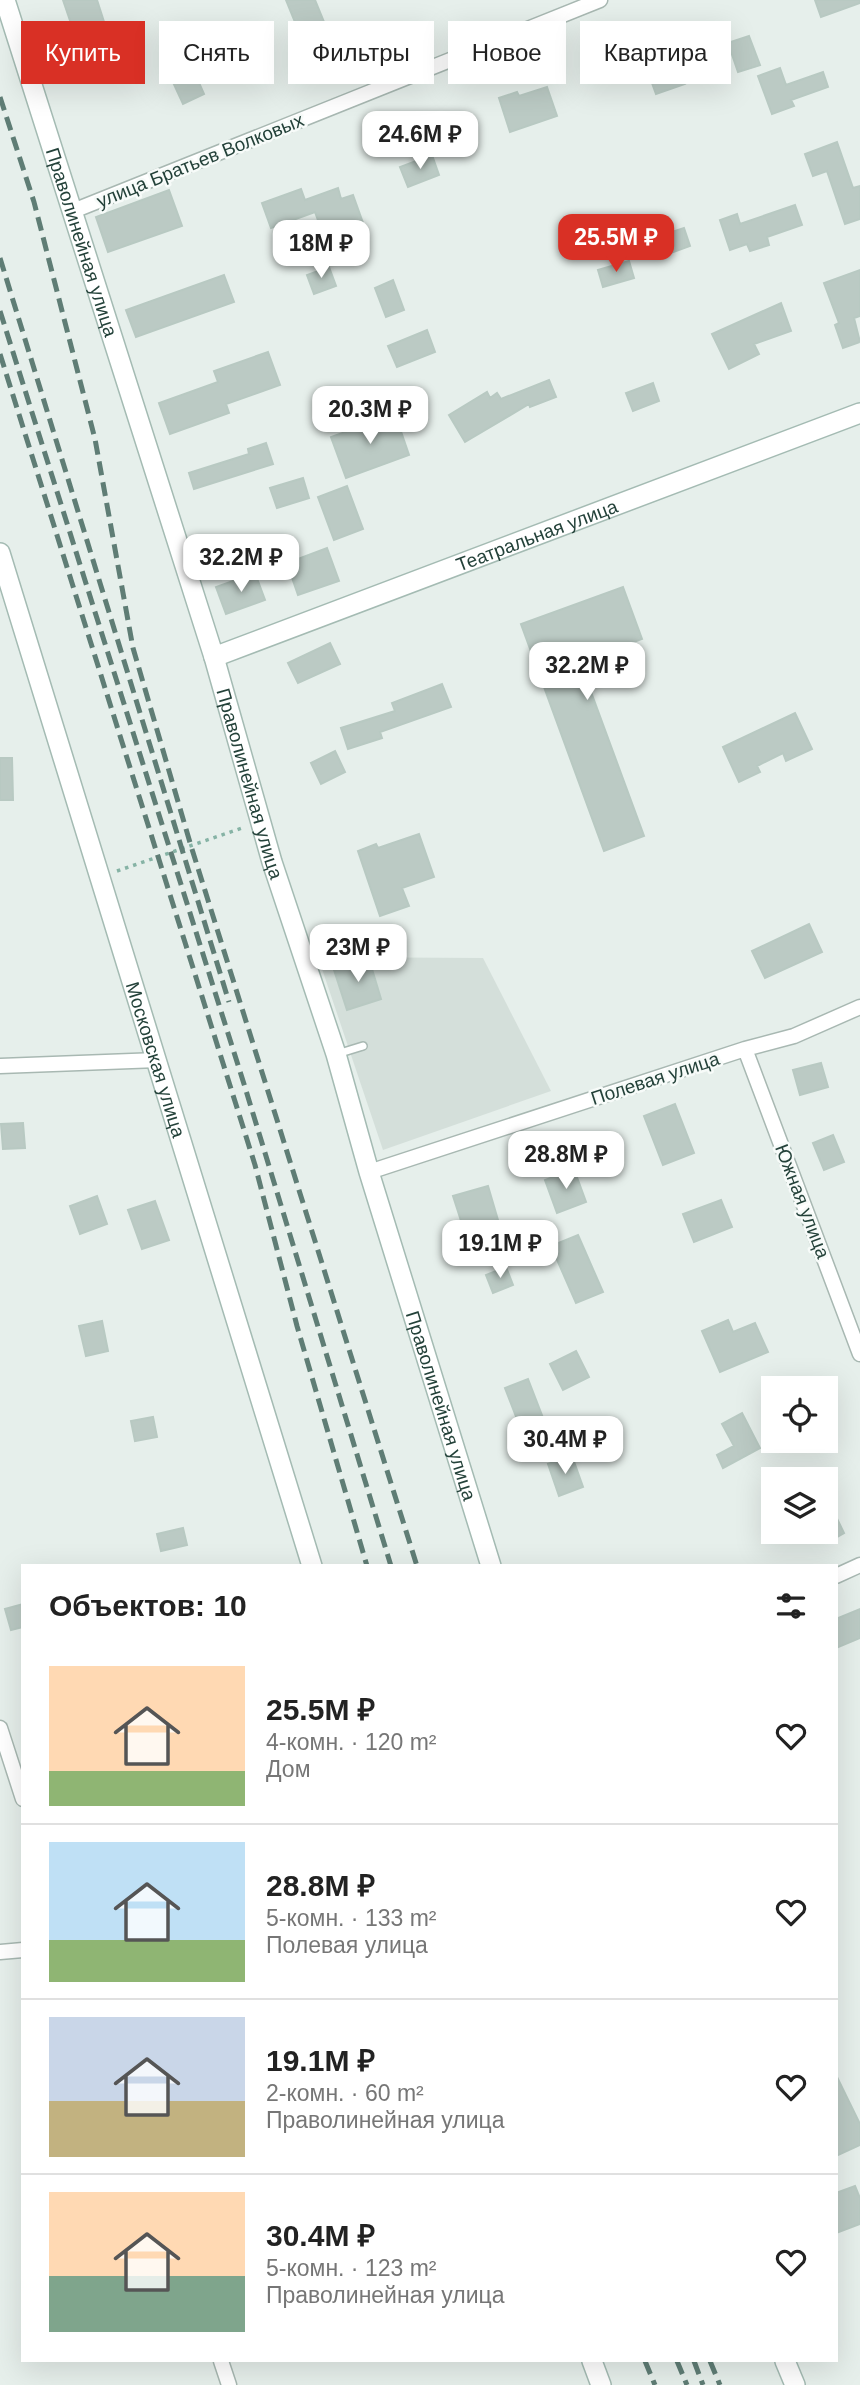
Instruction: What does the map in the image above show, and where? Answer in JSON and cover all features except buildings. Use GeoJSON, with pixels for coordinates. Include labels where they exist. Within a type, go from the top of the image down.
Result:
{"type":"FeatureCollection","features":[{"type":"Feature","properties":{"kind":"main road","name":"Праволинейная улица"},"geometry":{"type":"LineString","coordinates":[[5,0],[215,657],[261,822],[336,1054],[369,1172],[490,1564]]}},
{"type":"Feature","properties":{"kind":"main road","name":"Театральная улица"},"geometry":{"type":"LineString","coordinates":[[215,657],[860,413]]}},
{"type":"Feature","properties":{"kind":"main road","name":"Московская улица"},"geometry":{"type":"LineString","coordinates":[[0,553],[311,1564]]}},
{"type":"Feature","properties":{"kind":"main road"},"geometry":{"type":"LineString","coordinates":[[592,2362],[601,2385]]}},
{"type":"Feature","properties":{"kind":"main road"},"geometry":{"type":"LineString","coordinates":[[785,2362],[795,2385]]}},
{"type":"Feature","properties":{"kind":"street","name":"улица Братьев Волковых"},"geometry":{"type":"LineString","coordinates":[[73,211],[600,0]]}},
{"type":"Feature","properties":{"kind":"street","name":"Полевая улица"},"geometry":{"type":"LineString","coordinates":[[369,1172],[746,1049],[794,1036],[860,1007]]}},
{"type":"Feature","properties":{"kind":"street","name":"Южная улица"},"geometry":{"type":"LineString","coordinates":[[746,1049],[860,1354]]}},
{"type":"Feature","properties":{"kind":"street"},"geometry":{"type":"LineString","coordinates":[[0,1066],[158,1060]]}},
{"type":"Feature","properties":{"kind":"street"},"geometry":{"type":"LineString","coordinates":[[838,1575],[860,1565]]}},
{"type":"Feature","properties":{"kind":"street"},"geometry":{"type":"LineString","coordinates":[[0,1728],[21,1793]]}},
{"type":"Feature","properties":{"kind":"street"},"geometry":{"type":"LineString","coordinates":[[0,1952],[21,1950]]}},
{"type":"Feature","properties":{"kind":"street"},"geometry":{"type":"LineString","coordinates":[[221,2362],[229,2385]]}},
{"type":"Feature","properties":{"kind":"lane"},"geometry":{"type":"LineString","coordinates":[[336,1054],[363,1046]]}},
{"type":"Feature","properties":{"kind":"path"},"geometry":{"type":"LineString","coordinates":[[100,877],[261,822]]}},
{"type":"Feature","properties":{"kind":"shaded area"},"geometry":{"type":"Polygon","coordinates":[[[318,957],[483,958],[551,1091],[383,1150],[318,957]]]}},
{"type":"Feature","properties":{"kind":"railway"},"geometry":{"type":"LineString","coordinates":[[0,97],[34,202],[95,439],[133,648],[191,846],[416,1564]]}},
{"type":"Feature","properties":{"kind":"railway"},"geometry":{"type":"LineString","coordinates":[[0,258],[229,1002]]}},
{"type":"Feature","properties":{"kind":"railway"},"geometry":{"type":"LineString","coordinates":[[0,311],[244,1084],[390,1564]]}},
{"type":"Feature","properties":{"kind":"railway"},"geometry":{"type":"LineString","coordinates":[[0,354],[255,1165],[297,1326],[366,1564]]}},
{"type":"Feature","properties":{"kind":"railway"},"geometry":{"type":"LineString","coordinates":[[645,2362],[655,2385]]}},
{"type":"Feature","properties":{"kind":"railway"},"geometry":{"type":"LineString","coordinates":[[677,2362],[687,2385]]}},
{"type":"Feature","properties":{"kind":"railway"},"geometry":{"type":"LineString","coordinates":[[694,2362],[703,2385]]}},
{"type":"Feature","properties":{"kind":"railway"},"geometry":{"type":"LineString","coordinates":[[710,2362],[720,2385]]}}]}
